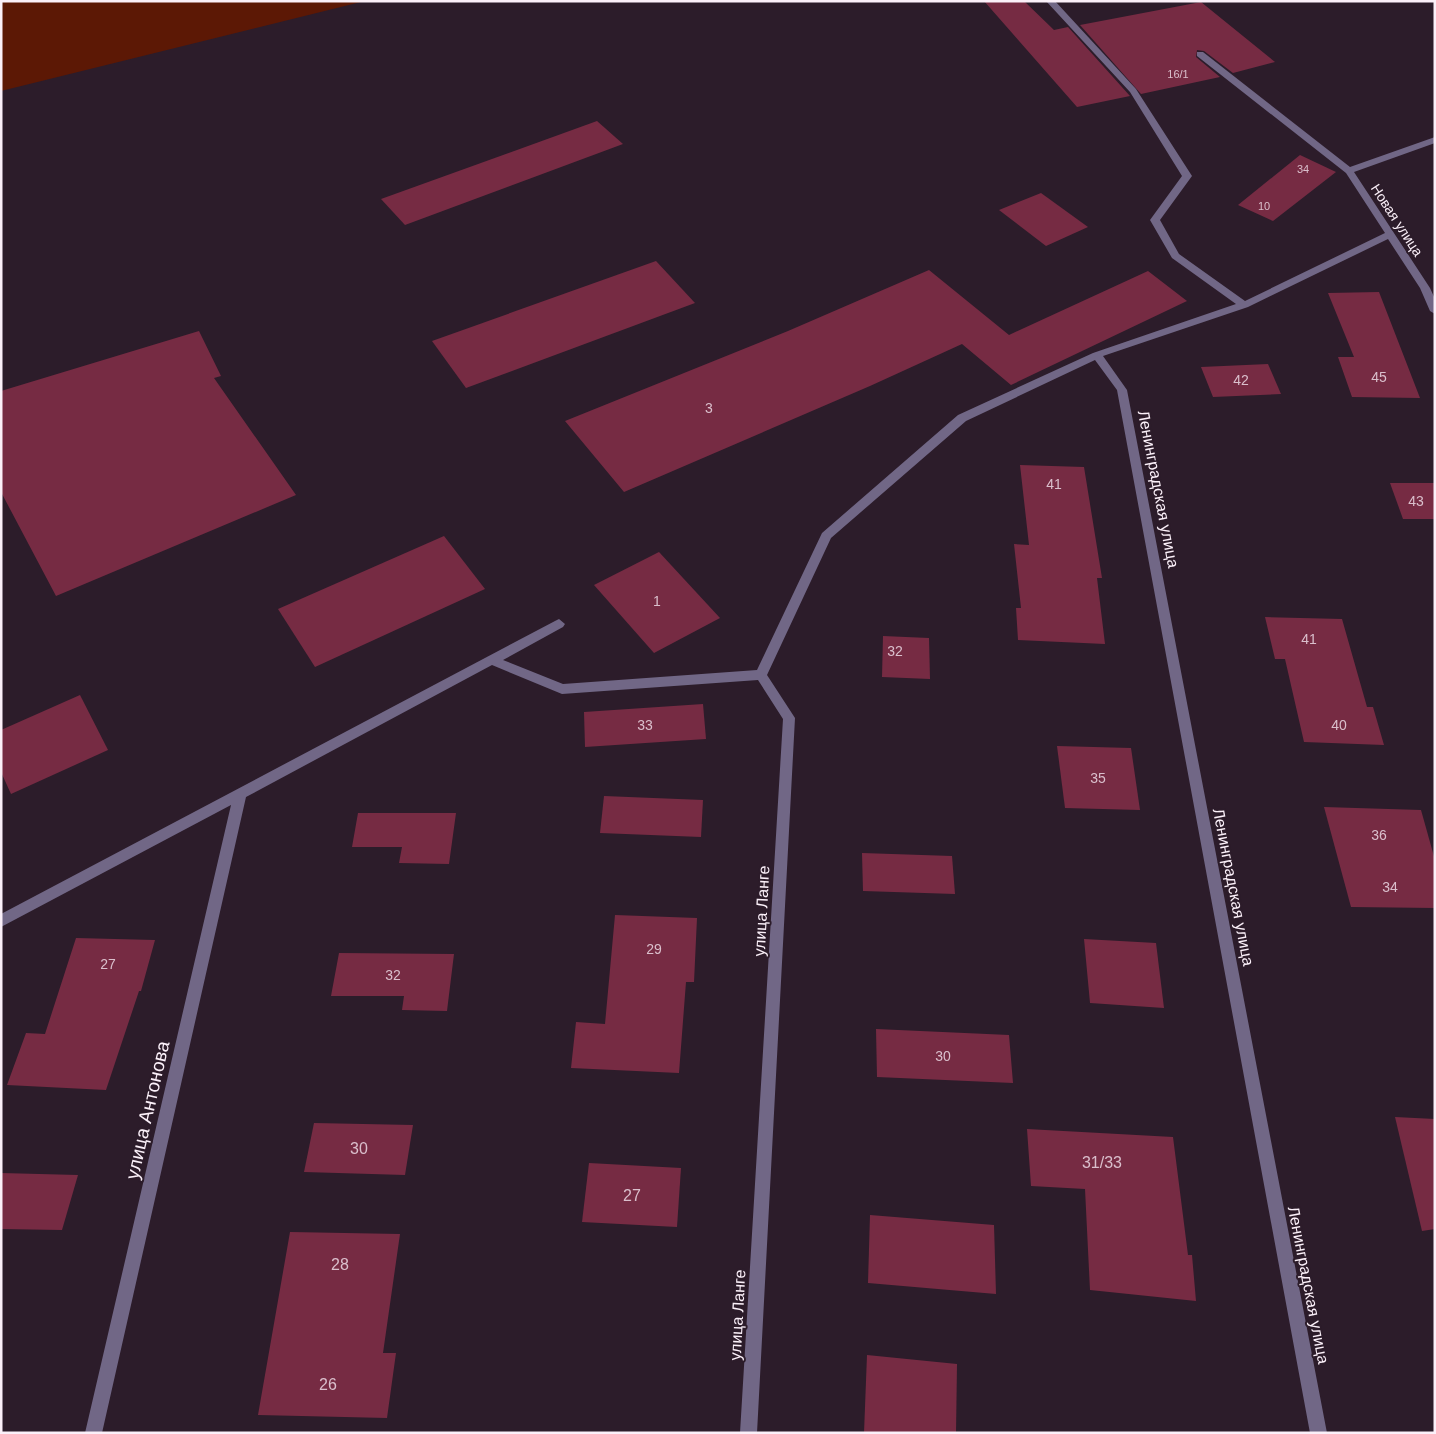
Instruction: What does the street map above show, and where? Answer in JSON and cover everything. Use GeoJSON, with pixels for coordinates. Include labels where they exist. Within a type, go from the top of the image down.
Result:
{"type":"FeatureCollection","features":[{"type":"Feature","properties":{"kind":"street"},"geometry":{"type":"LineString","coordinates":[[1050,1],[1133,91],[1187,176],[1155,220],[1175,256],[1244,305]]}},
{"type":"Feature","properties":{"kind":"street","name":"Новая улица"},"geometry":{"type":"LineString","coordinates":[[1200,54],[1349,171],[1425,288],[1435,311]]}},
{"type":"Feature","properties":{"kind":"street"},"geometry":{"type":"LineString","coordinates":[[1349,171],[1435,140]]}},
{"type":"Feature","properties":{"kind":"street"},"geometry":{"type":"LineString","coordinates":[[492,660],[562,689],[761,675],[826,536],[962,418],[1097,355],[1244,305],[1390,234]]}},
{"type":"Feature","properties":{"kind":"street","name":"Ленинградская улица"},"geometry":{"type":"LineString","coordinates":[[1097,355],[1122,390],[1319,1433]]}},
{"type":"Feature","properties":{"kind":"street"},"geometry":{"type":"LineString","coordinates":[[1,921],[240,796],[558,624]]}},
{"type":"Feature","properties":{"kind":"street","name":"улица Ланге"},"geometry":{"type":"LineString","coordinates":[[748,1433],[789,718],[761,675]]}},
{"type":"Feature","properties":{"kind":"street","name":"улица Антонова"},"geometry":{"type":"LineString","coordinates":[[94,1433],[240,796]]}},
{"type":"Feature","properties":{"kind":"shaded area"},"geometry":{"type":"Polygon","coordinates":[[[1,1],[365,1],[1,91],[1,1]]]}},
{"type":"Feature","properties":{"kind":"building"},"geometry":{"type":"Polygon","coordinates":[[[984,1],[1024,1],[1054,30],[1068,27],[1130,96],[1077,107],[984,1]]]}},
{"type":"Feature","properties":{"kind":"building"},"geometry":{"type":"Polygon","coordinates":[[[1201,2],[1275,62],[1233,73],[1204,51],[1197,50],[1196,57],[1220,77],[1141,94],[1080,25],[1201,2]]]}},
{"type":"Feature","properties":{"kind":"building"},"geometry":{"type":"Polygon","coordinates":[[[597,121],[623,144],[405,225],[381,199],[597,121]]]}},
{"type":"Feature","properties":{"kind":"building"},"geometry":{"type":"Polygon","coordinates":[[[1300,155],[1336,172],[1273,221],[1238,205],[1300,155]]]}},
{"type":"Feature","properties":{"kind":"building"},"geometry":{"type":"Polygon","coordinates":[[[1041,193],[1088,227],[1046,246],[999,210],[1041,193]]]}},
{"type":"Feature","properties":{"kind":"building"},"geometry":{"type":"Polygon","coordinates":[[[656,261],[695,303],[466,388],[432,341],[656,261]]]}},
{"type":"Feature","properties":{"kind":"building"},"geometry":{"type":"Polygon","coordinates":[[[929,270],[1009,335],[1148,271],[1187,301],[1011,385],[962,344],[870,386],[624,492],[565,421],[788,331],[929,270]]]}},
{"type":"Feature","properties":{"kind":"building"},"geometry":{"type":"Polygon","coordinates":[[[1379,292],[1420,398],[1352,397],[1338,357],[1354,357],[1328,293],[1379,292]]]}},
{"type":"Feature","properties":{"kind":"building"},"geometry":{"type":"Polygon","coordinates":[[[199,331],[221,376],[214,378],[296,495],[56,596],[1,492],[1,391],[199,331]]]}},
{"type":"Feature","properties":{"kind":"building"},"geometry":{"type":"Polygon","coordinates":[[[1268,364],[1281,394],[1213,397],[1201,367],[1268,364]]]}},
{"type":"Feature","properties":{"kind":"building"},"geometry":{"type":"Polygon","coordinates":[[[1020,465],[1084,467],[1102,578],[1097,578],[1105,644],[1018,640],[1016,608],[1021,608],[1014,544],[1029,545],[1020,465]]]}},
{"type":"Feature","properties":{"kind":"building"},"geometry":{"type":"Polygon","coordinates":[[[1390,483],[1435,483],[1435,519],[1403,519],[1390,483]]]}},
{"type":"Feature","properties":{"kind":"building"},"geometry":{"type":"Polygon","coordinates":[[[444,536],[485,589],[315,667],[278,609],[444,536]]]}},
{"type":"Feature","properties":{"kind":"building"},"geometry":{"type":"Polygon","coordinates":[[[659,552],[720,618],[654,653],[594,585],[659,552]]]}},
{"type":"Feature","properties":{"kind":"building"},"geometry":{"type":"Polygon","coordinates":[[[1265,617],[1342,619],[1367,707],[1373,707],[1384,745],[1304,742],[1285,659],[1275,659],[1265,617]]]}},
{"type":"Feature","properties":{"kind":"building"},"geometry":{"type":"Polygon","coordinates":[[[883,636],[929,638],[930,679],[882,677],[883,636]]]}},
{"type":"Feature","properties":{"kind":"building"},"geometry":{"type":"Polygon","coordinates":[[[80,695],[108,750],[11,794],[1,772],[1,730],[80,695]]]}},
{"type":"Feature","properties":{"kind":"building"},"geometry":{"type":"Polygon","coordinates":[[[703,704],[706,739],[585,747],[584,712],[703,704]]]}},
{"type":"Feature","properties":{"kind":"building"},"geometry":{"type":"Polygon","coordinates":[[[1057,746],[1131,748],[1140,810],[1065,808],[1057,746]]]}},
{"type":"Feature","properties":{"kind":"building"},"geometry":{"type":"Polygon","coordinates":[[[604,796],[703,800],[701,837],[600,833],[604,796]]]}},
{"type":"Feature","properties":{"kind":"building"},"geometry":{"type":"Polygon","coordinates":[[[1324,807],[1421,810],[1435,860],[1435,908],[1351,907],[1324,807]]]}},
{"type":"Feature","properties":{"kind":"building"},"geometry":{"type":"Polygon","coordinates":[[[358,813],[456,813],[449,864],[399,863],[402,847],[352,847],[358,813]]]}},
{"type":"Feature","properties":{"kind":"building"},"geometry":{"type":"Polygon","coordinates":[[[862,853],[952,856],[955,894],[863,891],[862,853]]]}},
{"type":"Feature","properties":{"kind":"building"},"geometry":{"type":"Polygon","coordinates":[[[615,915],[697,918],[694,982],[686,982],[679,1073],[571,1068],[576,1022],[605,1024],[615,915]]]}},
{"type":"Feature","properties":{"kind":"building"},"geometry":{"type":"Polygon","coordinates":[[[76,938],[155,940],[141,991],[139,991],[106,1090],[7,1085],[26,1033],[45,1034],[76,938]]]}},
{"type":"Feature","properties":{"kind":"building"},"geometry":{"type":"Polygon","coordinates":[[[1084,939],[1156,943],[1164,1008],[1090,1003],[1084,939]]]}},
{"type":"Feature","properties":{"kind":"building"},"geometry":{"type":"Polygon","coordinates":[[[339,953],[454,954],[447,1011],[402,1010],[404,996],[331,996],[339,953]]]}},
{"type":"Feature","properties":{"kind":"building"},"geometry":{"type":"Polygon","coordinates":[[[876,1029],[1009,1035],[1013,1083],[877,1077],[876,1029]]]}},
{"type":"Feature","properties":{"kind":"building"},"geometry":{"type":"Polygon","coordinates":[[[1395,1117],[1435,1119],[1435,1229],[1422,1231],[1395,1117]]]}},
{"type":"Feature","properties":{"kind":"building"},"geometry":{"type":"Polygon","coordinates":[[[314,1123],[413,1125],[405,1175],[304,1172],[314,1123]]]}},
{"type":"Feature","properties":{"kind":"building"},"geometry":{"type":"Polygon","coordinates":[[[1027,1129],[1173,1137],[1188,1255],[1192,1255],[1196,1301],[1090,1290],[1085,1189],[1031,1186],[1027,1129]]]}},
{"type":"Feature","properties":{"kind":"building"},"geometry":{"type":"Polygon","coordinates":[[[589,1163],[681,1168],[677,1227],[582,1222],[589,1163]]]}},
{"type":"Feature","properties":{"kind":"building"},"geometry":{"type":"Polygon","coordinates":[[[1,1173],[78,1175],[62,1230],[1,1229],[1,1173]]]}},
{"type":"Feature","properties":{"kind":"building"},"geometry":{"type":"Polygon","coordinates":[[[870,1215],[994,1225],[996,1294],[868,1283],[870,1215]]]}},
{"type":"Feature","properties":{"kind":"building"},"geometry":{"type":"Polygon","coordinates":[[[290,1232],[400,1234],[383,1353],[396,1353],[387,1418],[258,1415],[290,1232]]]}},
{"type":"Feature","properties":{"kind":"building"},"geometry":{"type":"Polygon","coordinates":[[[867,1355],[957,1364],[956,1433],[864,1433],[867,1355]]]}}]}
